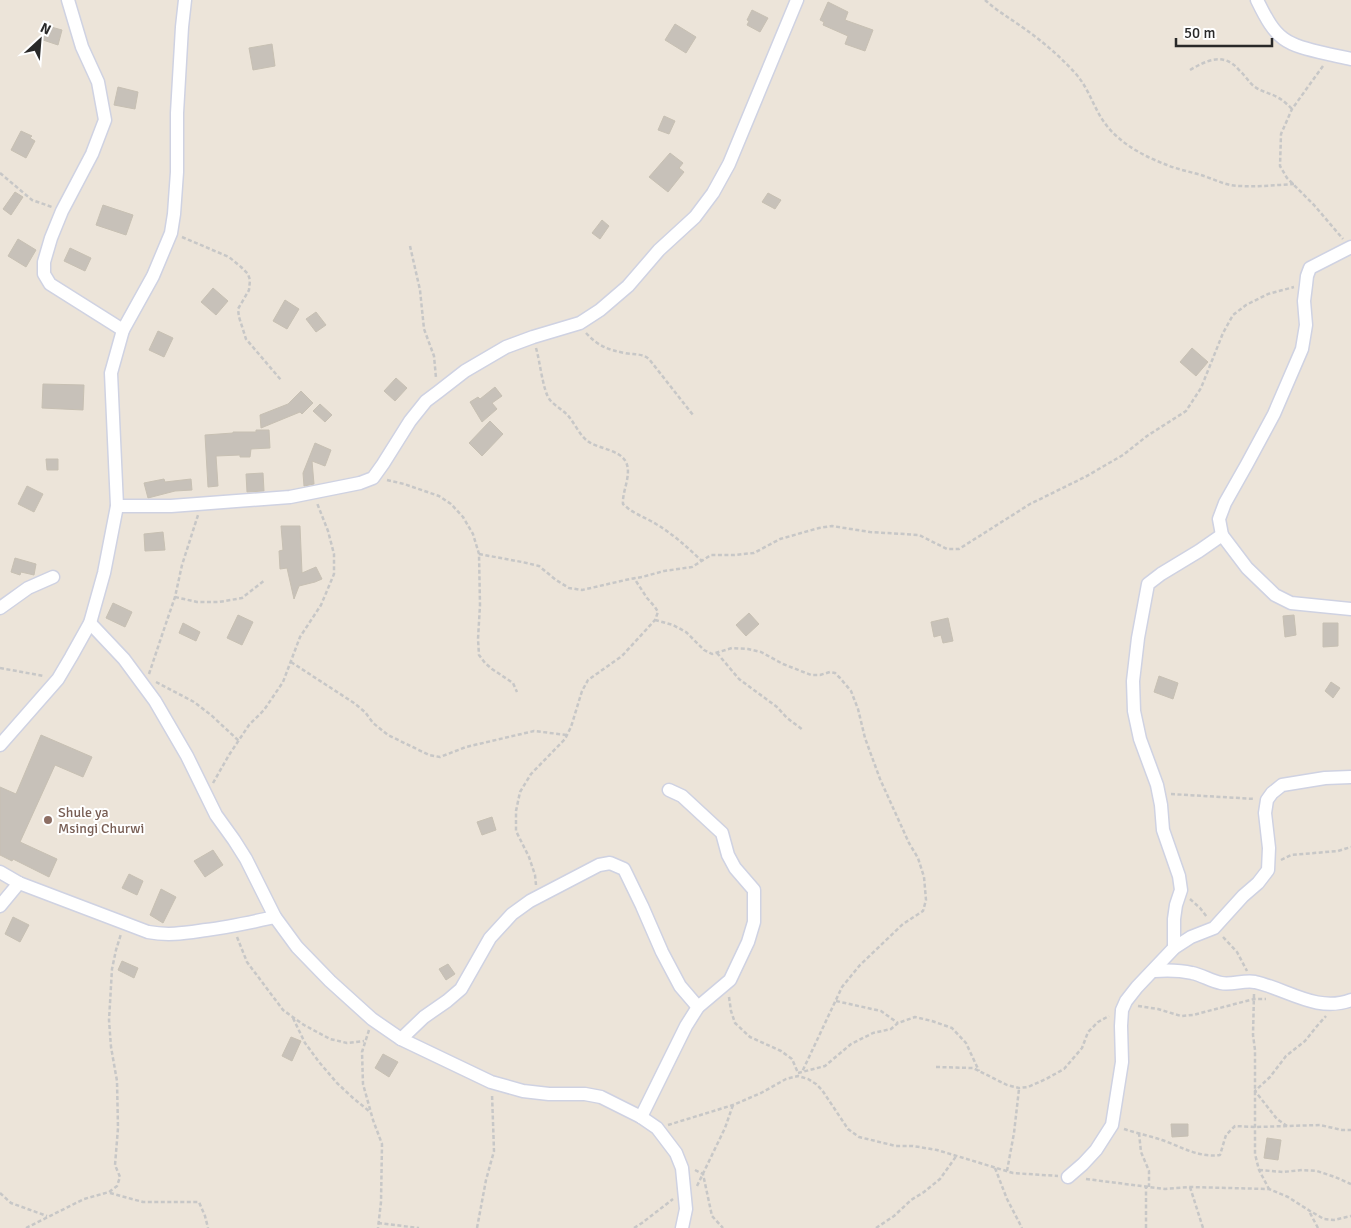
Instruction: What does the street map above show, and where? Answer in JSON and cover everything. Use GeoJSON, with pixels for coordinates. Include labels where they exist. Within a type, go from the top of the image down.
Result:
{"type":"FeatureCollection","features":[{"type":"Feature","properties":{"kind":"street"},"geometry":{"type":"LineString","coordinates":[[68,0],[82,47],[98,82],[105,120],[92,154],[62,211],[44,262],[44,274],[50,284],[123,330]]}},
{"type":"Feature","properties":{"kind":"street"},"geometry":{"type":"LineString","coordinates":[[0,745],[58,678],[90,623],[104,573],[116,506],[111,374],[123,330],[153,276],[171,233],[177,172],[177,113],[185,0]]}},
{"type":"Feature","properties":{"kind":"street"},"geometry":{"type":"LineString","coordinates":[[116,506],[171,506],[290,497],[360,483],[373,478],[410,421],[426,401],[465,372],[506,348],[533,337],[580,323],[600,310],[628,286],[659,250],[695,217],[713,193],[726,170],[797,0]]}},
{"type":"Feature","properties":{"kind":"street"},"geometry":{"type":"LineString","coordinates":[[1257,0],[1266,18],[1281,37],[1288,42],[1300,47],[1351,59]]}},
{"type":"Feature","properties":{"kind":"street"},"geometry":{"type":"LineString","coordinates":[[1351,248],[1310,268],[1307,276],[1304,301],[1306,325],[1302,349],[1274,414],[1248,464],[1225,502],[1219,519],[1222,535],[1247,568],[1275,595],[1291,603],[1351,609]]}},
{"type":"Feature","properties":{"kind":"street"},"geometry":{"type":"LineString","coordinates":[[1174,948],[1174,919],[1181,890],[1179,876],[1162,830],[1161,805],[1157,785],[1140,740],[1134,711],[1133,681],[1148,584],[1160,574],[1222,535]]}},
{"type":"Feature","properties":{"kind":"street"},"geometry":{"type":"LineString","coordinates":[[0,608],[28,588],[53,578]]}},
{"type":"Feature","properties":{"kind":"street"},"geometry":{"type":"LineString","coordinates":[[90,623],[124,659],[155,701],[187,756],[216,815],[246,859],[275,917],[297,947],[330,981],[372,1019],[401,1039],[492,1082],[523,1091],[549,1094],[585,1094],[601,1097],[641,1117],[657,1128],[676,1153],[682,1168],[686,1209],[682,1228]]}},
{"type":"Feature","properties":{"kind":"street"},"geometry":{"type":"LineString","coordinates":[[1068,1177],[1096,1150],[1112,1125],[1122,1062],[1122,1010],[1126,1001],[1174,948],[1191,937],[1214,928],[1268,870],[1266,800],[1282,785],[1325,778],[1351,777]]}},
{"type":"Feature","properties":{"kind":"street"},"geometry":{"type":"LineString","coordinates":[[641,1117],[686,1026],[698,1007],[730,980],[748,942],[754,922],[754,890],[728,855],[722,834],[682,796],[670,790]]}},
{"type":"Feature","properties":{"kind":"street"},"geometry":{"type":"LineString","coordinates":[[401,1039],[424,1017],[461,989],[490,938],[512,914],[538,896],[599,865],[610,863],[624,869],[662,952],[680,986],[698,1007]]}},
{"type":"Feature","properties":{"kind":"street"},"geometry":{"type":"LineString","coordinates":[[0,872],[19,883],[148,932],[162,935],[176,935],[275,917]]}},
{"type":"Feature","properties":{"kind":"street"},"geometry":{"type":"LineString","coordinates":[[0,906],[19,883]]}},
{"type":"Feature","properties":{"kind":"street"},"geometry":{"type":"LineString","coordinates":[[1154,971],[1169,970],[1192,973],[1226,984],[1252,982],[1318,1003],[1343,1003],[1351,1000]]}},
{"type":"Feature","properties":{"kind":"path"},"geometry":{"type":"LineString","coordinates":[[985,0],[1050,49],[1076,74],[1085,85],[1098,113],[1107,126],[1117,137],[1140,152],[1168,166],[1220,182],[1240,186],[1294,184]]}},
{"type":"Feature","properties":{"kind":"path"},"geometry":{"type":"LineString","coordinates":[[1332,55],[1292,109],[1281,134],[1280,166],[1287,178],[1314,204],[1351,248]]}},
{"type":"Feature","properties":{"kind":"path"},"geometry":{"type":"LineString","coordinates":[[1190,70],[1208,60],[1224,60],[1237,67],[1255,87],[1278,97],[1292,109]]}},
{"type":"Feature","properties":{"kind":"path"},"geometry":{"type":"LineString","coordinates":[[0,173],[32,200],[62,211]]}},
{"type":"Feature","properties":{"kind":"path"},"geometry":{"type":"LineString","coordinates":[[171,233],[229,257],[248,274],[250,280],[249,290],[238,309],[239,317],[246,339],[280,380]]}},
{"type":"Feature","properties":{"kind":"path"},"geometry":{"type":"LineString","coordinates":[[410,246],[420,290],[424,329],[434,356],[438,392]]}},
{"type":"Feature","properties":{"kind":"path"},"geometry":{"type":"LineString","coordinates":[[479,554],[539,566],[569,588],[582,590],[664,571],[692,568],[711,555],[754,553],[780,539],[832,526],[870,532],[918,535],[947,549],[959,549],[1030,504],[1085,477],[1123,455],[1147,436],[1186,412],[1201,388],[1223,333],[1233,315],[1246,304],[1268,294],[1291,287],[1306,286]]}},
{"type":"Feature","properties":{"kind":"path"},"geometry":{"type":"LineString","coordinates":[[580,323],[595,343],[603,348],[640,355],[649,359],[693,415]]}},
{"type":"Feature","properties":{"kind":"path"},"geometry":{"type":"LineString","coordinates":[[533,337],[540,360],[546,393],[550,400],[570,417],[587,441],[620,456],[626,462],[628,473],[622,498],[623,504],[630,511],[673,534],[702,561]]}},
{"type":"Feature","properties":{"kind":"path"},"geometry":{"type":"LineString","coordinates":[[373,478],[404,484],[439,496],[451,504],[463,517],[473,534],[479,554],[479,655],[492,669],[513,683],[516,692]]}},
{"type":"Feature","properties":{"kind":"path"},"geometry":{"type":"LineString","coordinates":[[206,795],[238,741],[264,710],[283,682],[300,637],[321,605],[334,574],[334,554],[330,538],[313,493]]}},
{"type":"Feature","properties":{"kind":"path"},"geometry":{"type":"LineString","coordinates":[[201,504],[182,565],[175,597],[148,678],[194,702],[211,715],[238,741]]}},
{"type":"Feature","properties":{"kind":"path"},"geometry":{"type":"LineString","coordinates":[[538,896],[535,875],[529,857],[516,832],[516,811],[520,792],[531,774],[565,740],[582,691],[588,680],[622,656],[655,620],[658,612],[656,607],[647,598],[634,578]]}},
{"type":"Feature","properties":{"kind":"path"},"geometry":{"type":"LineString","coordinates":[[175,597],[197,602],[219,602],[242,598],[265,580]]}},
{"type":"Feature","properties":{"kind":"path"},"geometry":{"type":"LineString","coordinates":[[655,620],[673,625],[686,632],[704,650],[712,654],[732,648],[748,649],[761,652],[783,664],[812,675],[835,673],[851,691],[880,779],[908,843],[918,858],[924,877],[926,900],[923,911],[903,924],[860,965],[842,986],[802,1072]]}},
{"type":"Feature","properties":{"kind":"path"},"geometry":{"type":"LineString","coordinates":[[717,653],[739,679],[777,706],[803,730]]}},
{"type":"Feature","properties":{"kind":"path"},"geometry":{"type":"LineString","coordinates":[[291,662],[354,703],[365,712],[373,723],[388,734],[429,755],[440,757],[466,747],[534,731],[567,735]]}},
{"type":"Feature","properties":{"kind":"path"},"geometry":{"type":"LineString","coordinates":[[0,668],[58,678]]}},
{"type":"Feature","properties":{"kind":"path"},"geometry":{"type":"LineString","coordinates":[[1159,794],[1196,794],[1266,800]]}},
{"type":"Feature","properties":{"kind":"path"},"geometry":{"type":"LineString","coordinates":[[1268,870],[1291,854],[1338,851],[1351,847]]}},
{"type":"Feature","properties":{"kind":"path"},"geometry":{"type":"LineString","coordinates":[[1181,890],[1200,908],[1214,928],[1237,952],[1252,982],[1254,999],[1255,1154],[1259,1170],[1269,1189]]}},
{"type":"Feature","properties":{"kind":"path"},"geometry":{"type":"LineString","coordinates":[[26,1228],[84,1199],[109,1192],[116,1186],[120,1176],[115,1165],[118,1128],[117,1081],[111,1047],[109,1020],[112,969],[125,923]]}},
{"type":"Feature","properties":{"kind":"path"},"geometry":{"type":"LineString","coordinates":[[232,926],[247,962],[283,1010],[304,1025],[330,1039],[348,1043],[365,1041]]}},
{"type":"Feature","properties":{"kind":"path"},"geometry":{"type":"LineString","coordinates":[[730,980],[729,997],[731,1012],[735,1022],[750,1037],[775,1048],[792,1059],[798,1075],[808,1079],[822,1090],[848,1129],[859,1137],[896,1146],[912,1146],[937,1150],[1014,1173],[1165,1188],[1269,1189],[1288,1197],[1324,1219],[1334,1220],[1351,1216]]}},
{"type":"Feature","properties":{"kind":"path"},"geometry":{"type":"LineString","coordinates":[[936,1067],[973,1068],[1007,1085],[1019,1088],[1028,1087],[1064,1069],[1082,1048],[1088,1032],[1098,1022],[1122,1010],[1137,1006],[1158,1009],[1181,1016],[1193,1015],[1254,999],[1272,999]]}},
{"type":"Feature","properties":{"kind":"path"},"geometry":{"type":"LineString","coordinates":[[836,1002],[881,1011],[898,1023]]}},
{"type":"Feature","properties":{"kind":"path"},"geometry":{"type":"LineString","coordinates":[[1255,1091],[1270,1077],[1286,1056],[1305,1041],[1327,1015]]}},
{"type":"Feature","properties":{"kind":"path"},"geometry":{"type":"LineString","coordinates":[[293,1017],[305,1043],[319,1062],[337,1083],[371,1112]]}},
{"type":"Feature","properties":{"kind":"path"},"geometry":{"type":"LineString","coordinates":[[657,1128],[733,1105],[802,1072],[825,1066],[851,1044],[872,1033],[890,1029],[898,1023],[915,1017],[952,1028],[966,1043],[979,1071]]}},
{"type":"Feature","properties":{"kind":"path"},"geometry":{"type":"LineString","coordinates":[[372,1019],[362,1052],[363,1084],[382,1144],[381,1202],[378,1228]]}},
{"type":"Feature","properties":{"kind":"path"},"geometry":{"type":"LineString","coordinates":[[477,1228],[494,1150],[492,1082]]}},
{"type":"Feature","properties":{"kind":"path"},"geometry":{"type":"LineString","coordinates":[[1007,1171],[1019,1088]]}},
{"type":"Feature","properties":{"kind":"path"},"geometry":{"type":"LineString","coordinates":[[1255,1091],[1277,1119],[1287,1126]]}},
{"type":"Feature","properties":{"kind":"path"},"geometry":{"type":"LineString","coordinates":[[686,1209],[725,1128],[733,1105]]}},
{"type":"Feature","properties":{"kind":"path"},"geometry":{"type":"LineString","coordinates":[[1112,1125],[1162,1140],[1198,1154],[1214,1156],[1220,1155],[1226,1135],[1235,1126],[1320,1125],[1351,1130]]}},
{"type":"Feature","properties":{"kind":"path"},"geometry":{"type":"LineString","coordinates":[[1139,1133],[1141,1152],[1149,1171],[1146,1228]]}},
{"type":"Feature","properties":{"kind":"path"},"geometry":{"type":"LineString","coordinates":[[876,1228],[940,1179],[957,1155]]}},
{"type":"Feature","properties":{"kind":"path"},"geometry":{"type":"LineString","coordinates":[[682,1168],[689,1167],[702,1174],[712,1216],[723,1228]]}},
{"type":"Feature","properties":{"kind":"path"},"geometry":{"type":"LineString","coordinates":[[995,1168],[1007,1199],[1022,1228]]}},
{"type":"Feature","properties":{"kind":"path"},"geometry":{"type":"LineString","coordinates":[[1259,1170],[1284,1172],[1317,1171],[1351,1184]]}},
{"type":"Feature","properties":{"kind":"path"},"geometry":{"type":"LineString","coordinates":[[1190,1187],[1203,1228]]}},
{"type":"Feature","properties":{"kind":"path"},"geometry":{"type":"LineString","coordinates":[[634,1228],[685,1191]]}},
{"type":"Feature","properties":{"kind":"path"},"geometry":{"type":"LineString","coordinates":[[109,1192],[143,1202],[199,1202],[208,1228]]}},
{"type":"Feature","properties":{"kind":"path"},"geometry":{"type":"LineString","coordinates":[[0,1193],[12,1203],[48,1216]]}},
{"type":"Feature","properties":{"kind":"path"},"geometry":{"type":"LineString","coordinates":[[1310,1211],[1318,1228]]}},
{"type":"Feature","properties":{"kind":"path"},"geometry":{"type":"LineString","coordinates":[[378,1223],[419,1228]]}},
{"type":"Feature","properties":{"kind":"building"},"geometry":{"type":"Polygon","coordinates":[[[828,2],[848,12],[845,20],[873,30],[865,51],[845,44],[848,36],[823,25],[824,22],[820,20],[828,2]]]}},
{"type":"Feature","properties":{"kind":"building"},"geometry":{"type":"Polygon","coordinates":[[[752,10],[768,18],[760,32],[747,25],[749,21],[747,20],[752,10]]]}},
{"type":"Feature","properties":{"kind":"building"},"geometry":{"type":"Polygon","coordinates":[[[675,24],[696,37],[686,53],[665,40],[675,24]]]}},
{"type":"Feature","properties":{"kind":"building"},"geometry":{"type":"Polygon","coordinates":[[[44,25],[62,30],[58,45],[40,39],[44,25]]]}},
{"type":"Feature","properties":{"kind":"building"},"geometry":{"type":"Polygon","coordinates":[[[272,44],[275,66],[253,70],[249,48],[272,44]]]}},
{"type":"Feature","properties":{"kind":"building"},"geometry":{"type":"Polygon","coordinates":[[[118,87],[138,92],[135,109],[114,105],[118,87]]]}},
{"type":"Feature","properties":{"kind":"building"},"geometry":{"type":"Polygon","coordinates":[[[664,116],[675,121],[669,134],[658,130],[664,116]]]}},
{"type":"Feature","properties":{"kind":"building"},"geometry":{"type":"Polygon","coordinates":[[[21,131],[32,136],[30,138],[35,141],[26,158],[11,150],[21,131]]]}},
{"type":"Feature","properties":{"kind":"building"},"geometry":{"type":"Polygon","coordinates":[[[670,153],[683,163],[679,168],[684,172],[668,192],[649,177],[670,153]]]}},
{"type":"Feature","properties":{"kind":"building"},"geometry":{"type":"Polygon","coordinates":[[[15,192],[23,197],[11,215],[3,209],[15,192]]]}},
{"type":"Feature","properties":{"kind":"building"},"geometry":{"type":"Polygon","coordinates":[[[768,193],[781,200],[775,209],[762,202],[768,193]]]}},
{"type":"Feature","properties":{"kind":"building"},"geometry":{"type":"Polygon","coordinates":[[[103,205],[133,215],[126,235],[96,225],[103,205]]]}},
{"type":"Feature","properties":{"kind":"building"},"geometry":{"type":"Polygon","coordinates":[[[602,220],[609,226],[600,239],[592,233],[602,220]]]}},
{"type":"Feature","properties":{"kind":"building"},"geometry":{"type":"Polygon","coordinates":[[[18,239],[36,250],[26,267],[8,256],[18,239]]]}},
{"type":"Feature","properties":{"kind":"building"},"geometry":{"type":"Polygon","coordinates":[[[70,248],[91,258],[85,271],[64,261],[70,248]]]}},
{"type":"Feature","properties":{"kind":"building"},"geometry":{"type":"Polygon","coordinates":[[[213,288],[228,301],[216,315],[201,302],[213,288]]]}},
{"type":"Feature","properties":{"kind":"building"},"geometry":{"type":"Polygon","coordinates":[[[285,300],[299,309],[287,329],[273,321],[285,300]]]}},
{"type":"Feature","properties":{"kind":"building"},"geometry":{"type":"Polygon","coordinates":[[[316,312],[326,325],[316,332],[306,319],[316,312]]]}},
{"type":"Feature","properties":{"kind":"building"},"geometry":{"type":"Polygon","coordinates":[[[158,331],[173,338],[164,357],[149,350],[158,331]]]}},
{"type":"Feature","properties":{"kind":"building"},"geometry":{"type":"Polygon","coordinates":[[[1192,348],[1208,362],[1196,376],[1180,362],[1192,348]]]}},
{"type":"Feature","properties":{"kind":"building"},"geometry":{"type":"Polygon","coordinates":[[[396,378],[407,388],[395,401],[384,391],[396,378]]]}},
{"type":"Feature","properties":{"kind":"building"},"geometry":{"type":"Polygon","coordinates":[[[43,384],[84,385],[83,410],[42,408],[43,384]]]}},
{"type":"Feature","properties":{"kind":"building"},"geometry":{"type":"Polygon","coordinates":[[[495,387],[502,396],[492,403],[497,409],[482,422],[470,402],[478,397],[480,399],[495,387]]]}},
{"type":"Feature","properties":{"kind":"building"},"geometry":{"type":"Polygon","coordinates":[[[301,391],[313,403],[302,414],[300,412],[261,428],[260,415],[288,404],[301,391]]]}},
{"type":"Feature","properties":{"kind":"building"},"geometry":{"type":"Polygon","coordinates":[[[320,404],[332,415],[325,422],[313,411],[320,404]]]}},
{"type":"Feature","properties":{"kind":"building"},"geometry":{"type":"Polygon","coordinates":[[[490,421],[503,434],[482,456],[469,443],[490,421]]]}},
{"type":"Feature","properties":{"kind":"building"},"geometry":{"type":"Polygon","coordinates":[[[256,430],[269,430],[270,448],[251,449],[250,457],[240,457],[240,455],[216,456],[218,486],[208,487],[205,435],[256,432],[256,430]]]}},
{"type":"Feature","properties":{"kind":"building"},"geometry":{"type":"Polygon","coordinates":[[[315,443],[331,450],[325,466],[312,461],[314,484],[304,486],[303,473],[315,443]]]}},
{"type":"Feature","properties":{"kind":"building"},"geometry":{"type":"Polygon","coordinates":[[[46,459],[58,459],[58,470],[47,470],[46,459]]]}},
{"type":"Feature","properties":{"kind":"building"},"geometry":{"type":"Polygon","coordinates":[[[263,473],[264,491],[247,492],[246,474],[263,473]]]}},
{"type":"Feature","properties":{"kind":"building"},"geometry":{"type":"Polygon","coordinates":[[[164,479],[165,482],[191,479],[192,490],[175,491],[148,498],[144,483],[164,479]]]}},
{"type":"Feature","properties":{"kind":"building"},"geometry":{"type":"Polygon","coordinates":[[[27,486],[43,494],[34,512],[18,504],[27,486]]]}},
{"type":"Feature","properties":{"kind":"building"},"geometry":{"type":"Polygon","coordinates":[[[281,526],[300,526],[302,573],[316,567],[322,579],[299,586],[294,599],[287,568],[280,569],[279,551],[283,550],[281,526]]]}},
{"type":"Feature","properties":{"kind":"building"},"geometry":{"type":"Polygon","coordinates":[[[163,532],[165,550],[145,551],[144,534],[163,532]]]}},
{"type":"Feature","properties":{"kind":"building"},"geometry":{"type":"Polygon","coordinates":[[[15,558],[36,564],[34,575],[21,572],[20,575],[11,572],[15,558]]]}},
{"type":"Feature","properties":{"kind":"building"},"geometry":{"type":"Polygon","coordinates":[[[113,603],[132,612],[125,627],[106,618],[113,603]]]}},
{"type":"Feature","properties":{"kind":"building"},"geometry":{"type":"Polygon","coordinates":[[[749,613],[759,624],[746,636],[736,625],[749,613]]]}},
{"type":"Feature","properties":{"kind":"building"},"geometry":{"type":"Polygon","coordinates":[[[238,615],[253,622],[242,645],[227,638],[238,615]]]}},
{"type":"Feature","properties":{"kind":"building"},"geometry":{"type":"Polygon","coordinates":[[[1294,615],[1296,635],[1285,637],[1283,616],[1294,615]]]}},
{"type":"Feature","properties":{"kind":"building"},"geometry":{"type":"Polygon","coordinates":[[[948,618],[953,641],[943,643],[941,635],[934,637],[931,622],[948,618]]]}},
{"type":"Feature","properties":{"kind":"building"},"geometry":{"type":"Polygon","coordinates":[[[183,623],[200,632],[196,641],[179,633],[183,623]]]}},
{"type":"Feature","properties":{"kind":"building"},"geometry":{"type":"Polygon","coordinates":[[[1323,623],[1338,623],[1338,646],[1323,647],[1323,623]]]}},
{"type":"Feature","properties":{"kind":"building"},"geometry":{"type":"Polygon","coordinates":[[[1159,676],[1178,683],[1173,699],[1154,692],[1159,676]]]}},
{"type":"Feature","properties":{"kind":"building"},"geometry":{"type":"Polygon","coordinates":[[[1331,682],[1340,688],[1333,698],[1325,691],[1331,682]]]}},
{"type":"Feature","properties":{"kind":"building"},"geometry":{"type":"Polygon","coordinates":[[[41,735],[92,757],[83,777],[55,765],[20,842],[57,859],[49,877],[13,859],[12,861],[0,855],[0,787],[16,794],[41,735]]]}},
{"type":"Feature","properties":{"kind":"building"},"geometry":{"type":"Polygon","coordinates":[[[492,817],[496,830],[482,835],[477,822],[492,817]]]}},
{"type":"Feature","properties":{"kind":"building"},"geometry":{"type":"Polygon","coordinates":[[[213,850],[223,865],[205,877],[194,861],[213,850]]]}},
{"type":"Feature","properties":{"kind":"building"},"geometry":{"type":"Polygon","coordinates":[[[129,874],[143,881],[137,895],[122,888],[129,874]]]}},
{"type":"Feature","properties":{"kind":"building"},"geometry":{"type":"Polygon","coordinates":[[[161,889],[176,897],[163,923],[150,915],[161,889]]]}},
{"type":"Feature","properties":{"kind":"building"},"geometry":{"type":"Polygon","coordinates":[[[13,917],[29,925],[20,942],[5,934],[13,917]]]}},
{"type":"Feature","properties":{"kind":"building"},"geometry":{"type":"Polygon","coordinates":[[[122,961],[138,968],[134,978],[118,970],[122,961]]]}},
{"type":"Feature","properties":{"kind":"building"},"geometry":{"type":"Polygon","coordinates":[[[448,964],[455,974],[446,980],[439,969],[448,964]]]}},
{"type":"Feature","properties":{"kind":"building"},"geometry":{"type":"Polygon","coordinates":[[[291,1037],[301,1041],[292,1061],[282,1056],[291,1037]]]}},
{"type":"Feature","properties":{"kind":"building"},"geometry":{"type":"Polygon","coordinates":[[[383,1054],[398,1062],[389,1077],[375,1068],[383,1054]]]}},
{"type":"Feature","properties":{"kind":"building"},"geometry":{"type":"Polygon","coordinates":[[[1171,1124],[1188,1124],[1188,1136],[1172,1137],[1171,1124]]]}},
{"type":"Feature","properties":{"kind":"building"},"geometry":{"type":"Polygon","coordinates":[[[1267,1138],[1281,1140],[1278,1160],[1264,1158],[1267,1138]]]}},
{"type":"Feature","properties":{"kind":"place","name":"Shule ya Msingi Churwi"},"geometry":{"type":"Point","coordinates":[48,820]}}]}
